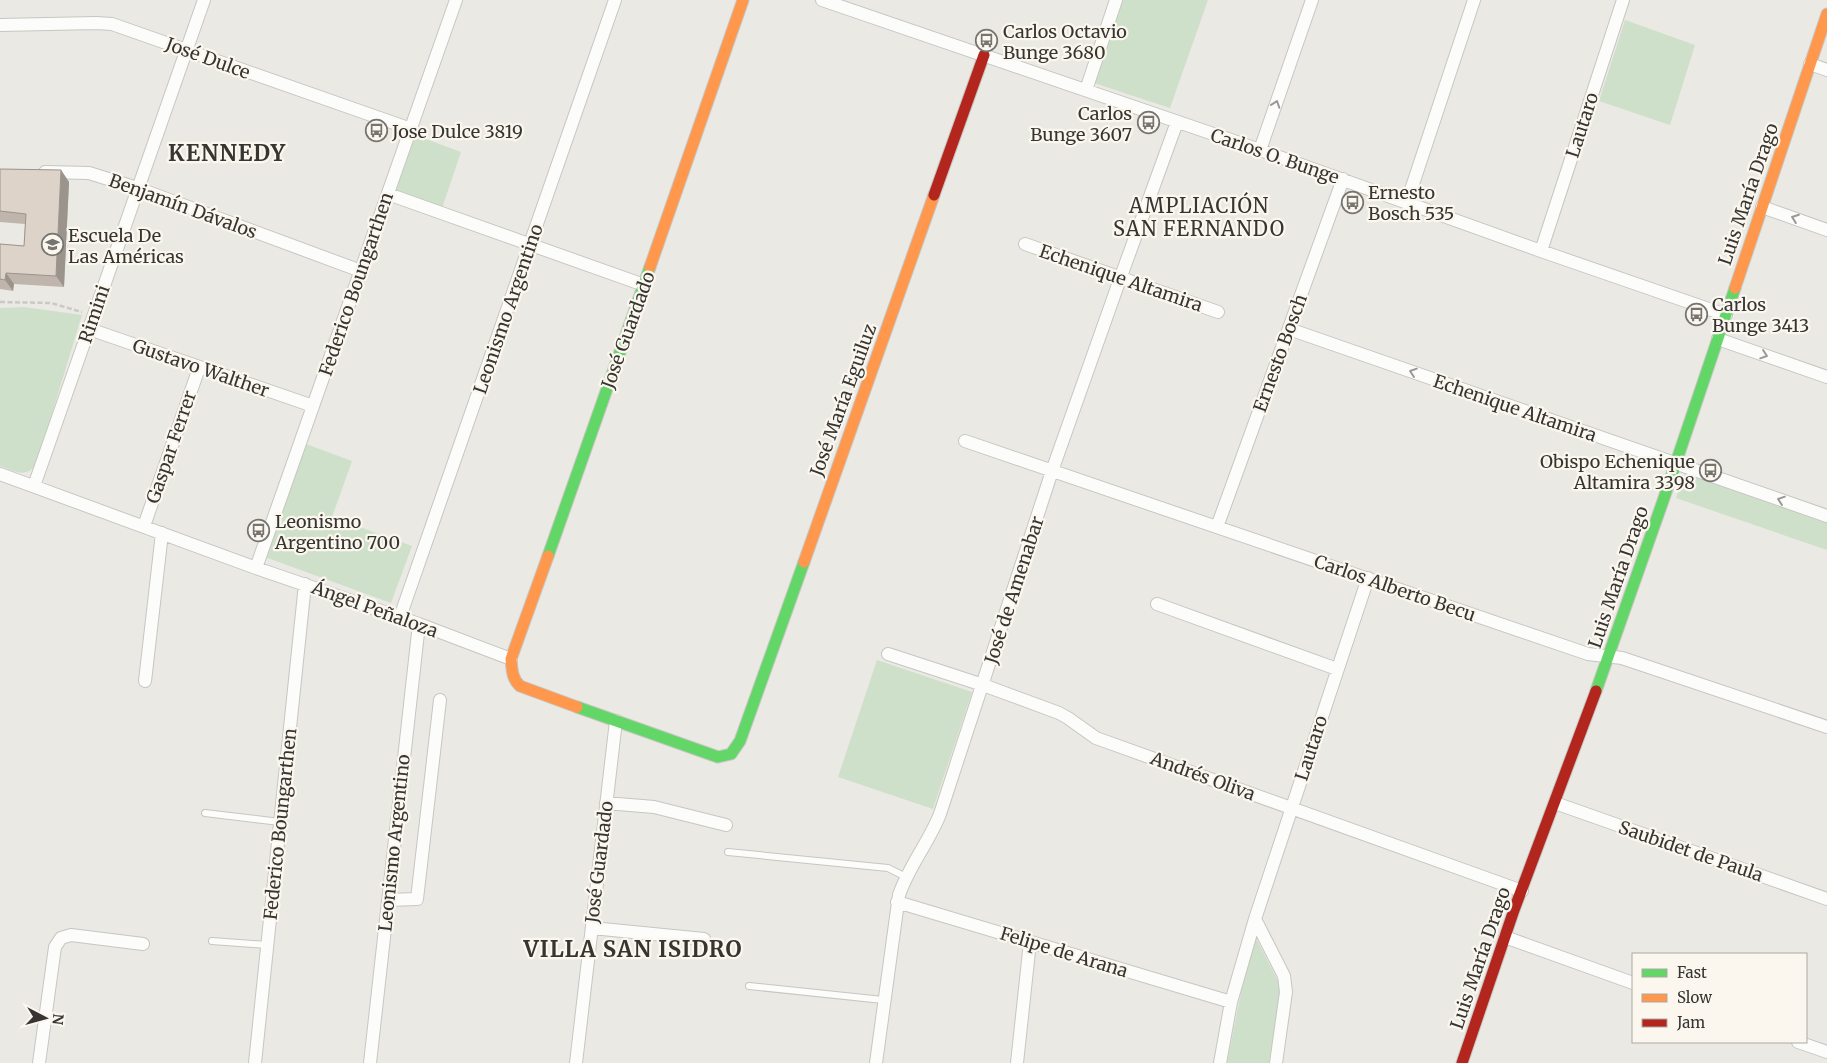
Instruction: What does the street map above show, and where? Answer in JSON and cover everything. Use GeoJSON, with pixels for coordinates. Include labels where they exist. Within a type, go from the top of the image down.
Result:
{"type":"FeatureCollection","features":[{"type":"Feature","properties":{"kind":"street","name":"Rimini"},"geometry":{"type":"LineString","coordinates":[[34,486],[204,0]]}},
{"type":"Feature","properties":{"kind":"street","name":"Federico Boungarthen"},"geometry":{"type":"LineString","coordinates":[[256,568],[456,0]]}},
{"type":"Feature","properties":{"kind":"street","name":"Leonismo Argentino"},"geometry":{"type":"LineString","coordinates":[[400,617],[615,0]]}},
{"type":"Feature","properties":{"kind":"street","name":"José Guardado"},"geometry":{"type":"LineString","coordinates":[[511,659],[743,0]]}},
{"type":"Feature","properties":{"kind":"street","name":"Carlos O. Bunge"},"geometry":{"type":"LineString","coordinates":[[822,0],[1260,150],[1726,315]]}},
{"type":"Feature","properties":{"kind":"street"},"geometry":{"type":"LineString","coordinates":[[1086,90],[1116,0]]}},
{"type":"Feature","properties":{"kind":"street"},"geometry":{"type":"LineString","coordinates":[[1260,150],[1312,0]]}},
{"type":"Feature","properties":{"kind":"street"},"geometry":{"type":"LineString","coordinates":[[1407,202],[1474,0]]}},
{"type":"Feature","properties":{"kind":"street","name":"Lautaro"},"geometry":{"type":"LineString","coordinates":[[1541,251],[1622,0]]}},
{"type":"Feature","properties":{"kind":"street","name":"Luis María Drago"},"geometry":{"type":"LineString","coordinates":[[1462,1063],[1483,997],[1555,804],[1676,464],[1827,14]]}},
{"type":"Feature","properties":{"kind":"street","name":"José Dulce"},"geometry":{"type":"LineString","coordinates":[[0,25],[112,24],[410,128]]}},
{"type":"Feature","properties":{"kind":"street","name":"José María Eguiluz"},"geometry":{"type":"LineString","coordinates":[[616,721],[718,757],[731,754],[740,741],[984,55]]}},
{"type":"Feature","properties":{"kind":"street"},"geometry":{"type":"LineString","coordinates":[[1810,64],[1827,70]]}},
{"type":"Feature","properties":{"kind":"street","name":"José de Amenabar"},"geometry":{"type":"LineString","coordinates":[[876,1063],[897,902],[906,877],[934,827],[983,685],[1052,471],[1177,122]]}},
{"type":"Feature","properties":{"kind":"street","name":"Benjamín Dávalos"},"geometry":{"type":"LineString","coordinates":[[28,172],[89,173],[138,188],[361,270]]}},
{"type":"Feature","properties":{"kind":"street","name":"Ernesto Bosch"},"geometry":{"type":"LineString","coordinates":[[1217,528],[1343,179]]}},
{"type":"Feature","properties":{"kind":"street"},"geometry":{"type":"LineString","coordinates":[[388,194],[644,285]]}},
{"type":"Feature","properties":{"kind":"street"},"geometry":{"type":"LineString","coordinates":[[1762,207],[1827,230]]}},
{"type":"Feature","properties":{"kind":"street","name":"Echenique Altamira"},"geometry":{"type":"LineString","coordinates":[[1025,244],[1218,312]]}},
{"type":"Feature","properties":{"kind":"street","name":"Gustavo Walther"},"geometry":{"type":"LineString","coordinates":[[89,329],[313,406]]}},
{"type":"Feature","properties":{"kind":"street","name":"Echenique Altamira"},"geometry":{"type":"LineString","coordinates":[[1289,329],[1827,516]]}},
{"type":"Feature","properties":{"kind":"street"},"geometry":{"type":"LineString","coordinates":[[1718,339],[1827,377]]}},
{"type":"Feature","properties":{"kind":"street","name":"Gaspar Ferrer"},"geometry":{"type":"LineString","coordinates":[[144,526],[199,368]]}},
{"type":"Feature","properties":{"kind":"street","name":"Carlos Alberto Becu"},"geometry":{"type":"LineString","coordinates":[[965,441],[1588,654],[1622,658],[1827,727]]}},
{"type":"Feature","properties":{"kind":"street","name":"Ángel Peñaloza"},"geometry":{"type":"LineString","coordinates":[[0,474],[256,568],[400,617],[511,659]]}},
{"type":"Feature","properties":{"kind":"street"},"geometry":{"type":"LineString","coordinates":[[145,681],[162,533]]}},
{"type":"Feature","properties":{"kind":"street","name":"Lautaro"},"geometry":{"type":"LineString","coordinates":[[1220,1063],[1231,1002],[1255,919],[1368,578]]}},
{"type":"Feature","properties":{"kind":"street","name":"Federico Boungarthen"},"geometry":{"type":"LineString","coordinates":[[255,1063],[305,584]]}},
{"type":"Feature","properties":{"kind":"street"},"geometry":{"type":"LineString","coordinates":[[1157,604],[1337,669]]}},
{"type":"Feature","properties":{"kind":"street","name":"Leonismo Argentino"},"geometry":{"type":"LineString","coordinates":[[370,1063],[419,624]]}},
{"type":"Feature","properties":{"kind":"street","name":"Andrés Oliva"},"geometry":{"type":"LineString","coordinates":[[888,654],[983,685],[1059,713],[1096,738],[1522,890]]}},
{"type":"Feature","properties":{"kind":"street"},"geometry":{"type":"LineString","coordinates":[[511,659],[513,678],[520,686],[616,721]]}},
{"type":"Feature","properties":{"kind":"street"},"geometry":{"type":"LineString","coordinates":[[388,900],[417,899],[440,700]]}},
{"type":"Feature","properties":{"kind":"street","name":"José Guardado"},"geometry":{"type":"LineString","coordinates":[[576,1063],[616,721]]}},
{"type":"Feature","properties":{"kind":"street"},"geometry":{"type":"LineString","coordinates":[[606,802],[654,807],[726,825]]}},
{"type":"Feature","properties":{"kind":"street","name":"Saubidet de Paula"},"geometry":{"type":"LineString","coordinates":[[1555,804],[1827,900]]}},
{"type":"Feature","properties":{"kind":"street","name":"Felipe de Arana"},"geometry":{"type":"LineString","coordinates":[[897,902],[1231,1002]]}},
{"type":"Feature","properties":{"kind":"street"},"geometry":{"type":"LineString","coordinates":[[1255,919],[1284,976],[1286,992],[1276,1063]]}},
{"type":"Feature","properties":{"kind":"street"},"geometry":{"type":"LineString","coordinates":[[592,928],[704,939]]}},
{"type":"Feature","properties":{"kind":"street"},"geometry":{"type":"LineString","coordinates":[[39,1063],[55,947],[61,938],[71,935],[143,944]]}},
{"type":"Feature","properties":{"kind":"street"},"geometry":{"type":"LineString","coordinates":[[1505,937],[1632,983]]}},
{"type":"Feature","properties":{"kind":"street"},"geometry":{"type":"LineString","coordinates":[[1017,1063],[1030,942]]}},
{"type":"Feature","properties":{"kind":"street"},"geometry":{"type":"LineString","coordinates":[[1801,1043],[1827,1052]]}},
{"type":"Feature","properties":{"kind":"lane"},"geometry":{"type":"LineString","coordinates":[[205,813],[280,822]]}},
{"type":"Feature","properties":{"kind":"lane"},"geometry":{"type":"LineString","coordinates":[[728,852],[888,868],[906,877]]}},
{"type":"Feature","properties":{"kind":"lane"},"geometry":{"type":"LineString","coordinates":[[212,941],[268,945]]}},
{"type":"Feature","properties":{"kind":"lane"},"geometry":{"type":"LineString","coordinates":[[749,986],[884,1000]]}},
{"type":"Feature","properties":{"kind":"path"},"geometry":{"type":"LineString","coordinates":[[0,302],[51,303],[94,315]]}},
{"type":"Feature","properties":{"kind":"green space"},"geometry":{"type":"Polygon","coordinates":[[[1123,0],[1208,0],[1170,108],[1094,83],[1123,0]]]}},
{"type":"Feature","properties":{"kind":"green space"},"geometry":{"type":"Polygon","coordinates":[[[1625,20],[1695,45],[1670,125],[1599,101],[1625,20]]]}},
{"type":"Feature","properties":{"kind":"green space"},"geometry":{"type":"Polygon","coordinates":[[[415,135],[461,152],[442,208],[395,190],[415,135]]]}},
{"type":"Feature","properties":{"kind":"green space"},"geometry":{"type":"Polygon","coordinates":[[[24,307],[82,315],[36,466],[23,473],[0,466],[0,308],[24,307]]]}},
{"type":"Feature","properties":{"kind":"green space"},"geometry":{"type":"Polygon","coordinates":[[[306,444],[352,461],[332,517],[412,546],[391,603],[265,557],[306,444]]]}},
{"type":"Feature","properties":{"kind":"green space"},"geometry":{"type":"Polygon","coordinates":[[[1685,473],[1827,522],[1827,550],[1676,498],[1685,473]]]}},
{"type":"Feature","properties":{"kind":"green space"},"geometry":{"type":"Polygon","coordinates":[[[877,660],[972,692],[933,809],[838,777],[877,660]]]}},
{"type":"Feature","properties":{"kind":"green space"},"geometry":{"type":"Polygon","coordinates":[[[1253,932],[1281,987],[1269,1063],[1227,1063],[1253,932]]]}},
{"type":"Feature","properties":{"kind":"building"},"geometry":{"type":"Polygon","coordinates":[[[0,169],[61,170],[56,276],[6,273],[5,280],[0,279],[0,244],[24,246],[26,214],[0,211],[0,169]]]}},
{"type":"Feature","properties":{"kind":"traffic: fast"},"geometry":{"type":"LineString","coordinates":[[548,556],[650,267]]}},
{"type":"Feature","properties":{"kind":"traffic: fast"},"geometry":{"type":"LineString","coordinates":[[1596,691],[1735,288]]}},
{"type":"Feature","properties":{"kind":"traffic: fast"},"geometry":{"type":"LineString","coordinates":[[577,707],[718,757],[731,754],[740,741],[804,562]]}},
{"type":"Feature","properties":{"kind":"traffic: slow"},"geometry":{"type":"LineString","coordinates":[[650,267],[743,0]]}},
{"type":"Feature","properties":{"kind":"traffic: slow"},"geometry":{"type":"LineString","coordinates":[[1735,288],[1827,14]]}},
{"type":"Feature","properties":{"kind":"traffic: slow"},"geometry":{"type":"LineString","coordinates":[[804,562],[934,195]]}},
{"type":"Feature","properties":{"kind":"traffic: slow"},"geometry":{"type":"LineString","coordinates":[[548,556],[511,659],[512,670],[515,680],[520,686],[577,707]]}},
{"type":"Feature","properties":{"kind":"traffic: jam"},"geometry":{"type":"LineString","coordinates":[[934,195],[984,55]]}},
{"type":"Feature","properties":{"kind":"traffic: jam"},"geometry":{"type":"LineString","coordinates":[[1462,1063],[1514,910],[1596,691]]}},
{"type":"Feature","properties":{"kind":"place","name":"Carlos Octavio Bunge 3680"},"geometry":{"type":"Point","coordinates":[987,41]}},
{"type":"Feature","properties":{"kind":"place","name":"Carlos Bunge 3607"},"geometry":{"type":"Point","coordinates":[1148,123]}},
{"type":"Feature","properties":{"kind":"place","name":"Jose Dulce 3819"},"geometry":{"type":"Point","coordinates":[376,131]}},
{"type":"Feature","properties":{"kind":"place","name":"Ernesto Bosch 535"},"geometry":{"type":"Point","coordinates":[1352,202]}},
{"type":"Feature","properties":{"kind":"place","name":"Escuela De Las Américas"},"geometry":{"type":"Point","coordinates":[52,245]}},
{"type":"Feature","properties":{"kind":"place","name":"Carlos Bunge 3413"},"geometry":{"type":"Point","coordinates":[1696,314]}},
{"type":"Feature","properties":{"kind":"place","name":"Obispo Echenique Altamira 3398"},"geometry":{"type":"Point","coordinates":[1711,471]}},
{"type":"Feature","properties":{"kind":"place","name":"Leonismo Argentino 700"},"geometry":{"type":"Point","coordinates":[259,531]}},
{"type":"Feature","properties":{"kind":"district","name":"KENNEDY"},"geometry":{"type":"Point","coordinates":[227,153]}},
{"type":"Feature","properties":{"kind":"district","name":"AMPLIACIÓN SAN FERNANDO"},"geometry":{"type":"Point","coordinates":[1199,216]}},
{"type":"Feature","properties":{"kind":"district","name":"VILLA SAN ISIDRO"},"geometry":{"type":"Point","coordinates":[633,949]}}]}
